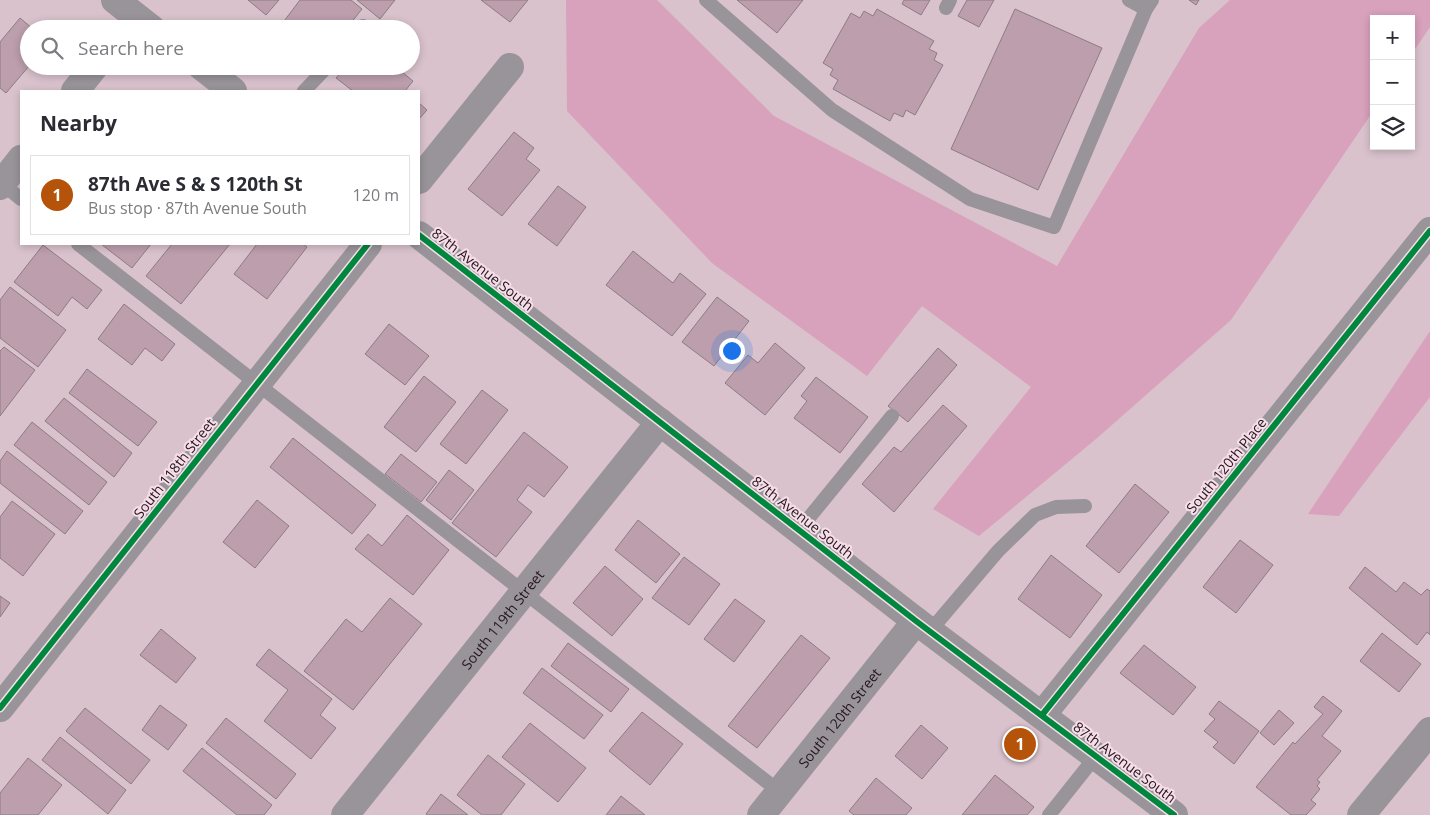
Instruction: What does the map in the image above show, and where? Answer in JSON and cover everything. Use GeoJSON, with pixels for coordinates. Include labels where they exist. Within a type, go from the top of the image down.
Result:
{"type":"FeatureCollection","features":[{"type":"Feature","properties":{"kind":"street"},"geometry":{"type":"LineString","coordinates":[[420,179],[510,67]]}},
{"type":"Feature","properties":{"kind":"street"},"geometry":{"type":"LineString","coordinates":[[76,90],[88,75]]}},
{"type":"Feature","properties":{"kind":"street"},"geometry":{"type":"LineString","coordinates":[[213,75],[232,90]]}},
{"type":"Feature","properties":{"kind":"street"},"geometry":{"type":"LineString","coordinates":[[6,188],[20,161]]}},
{"type":"Feature","properties":{"kind":"street","name":"South 120th Place"},"geometry":{"type":"LineString","coordinates":[[1042,715],[1430,231]]}},
{"type":"Feature","properties":{"kind":"street","name":"87th Avenue South"},"geometry":{"type":"LineString","coordinates":[[420,236],[923,626],[1174,815]]}},
{"type":"Feature","properties":{"kind":"street","name":"South 118th Street"},"geometry":{"type":"LineString","coordinates":[[0,708],[367,245]]}},
{"type":"Feature","properties":{"kind":"street","name":"South 119th Street"},"geometry":{"type":"LineString","coordinates":[[345,815],[660,422]]}},
{"type":"Feature","properties":{"kind":"street","name":"South 120th Street"},"geometry":{"type":"LineString","coordinates":[[761,815],[923,626]]}},
{"type":"Feature","properties":{"kind":"street"},"geometry":{"type":"LineString","coordinates":[[1361,815],[1430,731]]}},
{"type":"Feature","properties":{"kind":"lane"},"geometry":{"type":"LineString","coordinates":[[706,0],[832,110],[970,199],[1054,227],[1149,4],[1129,0]]}},
{"type":"Feature","properties":{"kind":"lane"},"geometry":{"type":"LineString","coordinates":[[305,90],[319,75]]}},
{"type":"Feature","properties":{"kind":"lane"},"geometry":{"type":"LineString","coordinates":[[79,245],[780,792]]}},
{"type":"Feature","properties":{"kind":"lane"},"geometry":{"type":"LineString","coordinates":[[799,530],[892,416]]}},
{"type":"Feature","properties":{"kind":"lane"},"geometry":{"type":"LineString","coordinates":[[923,626],[1035,515],[1056,507],[1086,506]]}},
{"type":"Feature","properties":{"kind":"lane"},"geometry":{"type":"LineString","coordinates":[[1050,815],[1096,756]]}},
{"type":"Feature","properties":{"kind":"shaded area"},"geometry":{"type":"Polygon","coordinates":[[[566,0],[657,0],[774,116],[1057,266],[1199,28],[1230,0],[1430,0],[1430,27],[1415,49],[1415,15],[1370,15],[1370,116],[1231,320],[1096,439],[979,536],[933,509],[1031,387],[922,306],[867,376],[712,263],[567,111],[566,0]]]}},
{"type":"Feature","properties":{"kind":"shaded area"},"geometry":{"type":"Polygon","coordinates":[[[1430,331],[1430,397],[1339,516],[1308,514],[1430,331]]]}},
{"type":"Feature","properties":{"kind":"building"},"geometry":{"type":"Polygon","coordinates":[[[248,0],[279,0],[266,15],[248,0]]]}},
{"type":"Feature","properties":{"kind":"building"},"geometry":{"type":"Polygon","coordinates":[[[300,0],[351,0],[362,9],[353,20],[285,20],[300,0]]]}},
{"type":"Feature","properties":{"kind":"building"},"geometry":{"type":"Polygon","coordinates":[[[357,0],[395,0],[380,19],[357,0]]]}},
{"type":"Feature","properties":{"kind":"building"},"geometry":{"type":"Polygon","coordinates":[[[481,0],[528,0],[510,22],[481,0]]]}},
{"type":"Feature","properties":{"kind":"building"},"geometry":{"type":"Polygon","coordinates":[[[737,0],[803,0],[777,33],[737,0]]]}},
{"type":"Feature","properties":{"kind":"building"},"geometry":{"type":"Polygon","coordinates":[[[904,0],[930,0],[921,15],[902,4],[904,0]]]}},
{"type":"Feature","properties":{"kind":"building"},"geometry":{"type":"Polygon","coordinates":[[[967,0],[994,0],[979,27],[958,16],[967,0]]]}},
{"type":"Feature","properties":{"kind":"building"},"geometry":{"type":"Polygon","coordinates":[[[1189,0],[1199,0],[1196,5],[1189,0]]]}},
{"type":"Feature","properties":{"kind":"building"},"geometry":{"type":"Polygon","coordinates":[[[877,9],[934,41],[929,49],[937,53],[934,60],[943,65],[915,115],[906,110],[903,117],[894,113],[890,121],[833,89],[838,80],[830,75],[833,69],[823,63],[851,13],[860,18],[864,11],[873,16],[877,9]]]}},
{"type":"Feature","properties":{"kind":"building"},"geometry":{"type":"Polygon","coordinates":[[[1015,9],[1102,48],[1038,190],[951,149],[1015,9]]]}},
{"type":"Feature","properties":{"kind":"building"},"geometry":{"type":"Polygon","coordinates":[[[20,18],[22,20],[20,20],[21,75],[6,93],[0,88],[0,42],[20,18]]]}},
{"type":"Feature","properties":{"kind":"building"},"geometry":{"type":"Polygon","coordinates":[[[339,75],[406,75],[413,81],[406,90],[352,90],[336,78],[339,75]]]}},
{"type":"Feature","properties":{"kind":"building"},"geometry":{"type":"Polygon","coordinates":[[[420,104],[427,110],[420,118],[420,104]]]}},
{"type":"Feature","properties":{"kind":"building"},"geometry":{"type":"Polygon","coordinates":[[[514,132],[534,148],[526,159],[540,170],[502,216],[468,189],[514,132]]]}},
{"type":"Feature","properties":{"kind":"building"},"geometry":{"type":"Polygon","coordinates":[[[558,186],[586,207],[557,246],[528,224],[558,186]]]}},
{"type":"Feature","properties":{"kind":"building"},"geometry":{"type":"Polygon","coordinates":[[[43,245],[102,290],[87,309],[72,297],[58,316],[14,282],[43,245]]]}},
{"type":"Feature","properties":{"kind":"building"},"geometry":{"type":"Polygon","coordinates":[[[102,245],[150,245],[132,268],[102,245]]]}},
{"type":"Feature","properties":{"kind":"building"},"geometry":{"type":"Polygon","coordinates":[[[171,245],[229,245],[181,304],[146,276],[171,245]]]}},
{"type":"Feature","properties":{"kind":"building"},"geometry":{"type":"Polygon","coordinates":[[[256,245],[304,245],[307,247],[267,299],[234,274],[256,245]]]}},
{"type":"Feature","properties":{"kind":"building"},"geometry":{"type":"Polygon","coordinates":[[[633,251],[673,283],[680,273],[706,294],[672,336],[606,285],[633,251]]]}},
{"type":"Feature","properties":{"kind":"building"},"geometry":{"type":"Polygon","coordinates":[[[10,287],[66,330],[38,367],[0,338],[0,300],[10,287]]]}},
{"type":"Feature","properties":{"kind":"building"},"geometry":{"type":"Polygon","coordinates":[[[717,297],[749,321],[714,366],[682,342],[717,297]]]}},
{"type":"Feature","properties":{"kind":"building"},"geometry":{"type":"Polygon","coordinates":[[[124,304],[175,344],[162,361],[145,348],[132,365],[98,339],[124,304]]]}},
{"type":"Feature","properties":{"kind":"building"},"geometry":{"type":"Polygon","coordinates":[[[389,324],[429,356],[405,385],[365,354],[389,324]]]}},
{"type":"Feature","properties":{"kind":"building"},"geometry":{"type":"Polygon","coordinates":[[[775,343],[805,368],[765,415],[725,383],[748,355],[758,363],[775,343]]]}},
{"type":"Feature","properties":{"kind":"building"},"geometry":{"type":"Polygon","coordinates":[[[4,347],[35,370],[0,416],[0,351],[4,347]]]}},
{"type":"Feature","properties":{"kind":"building"},"geometry":{"type":"Polygon","coordinates":[[[938,348],[957,365],[908,422],[888,406],[938,348]]]}},
{"type":"Feature","properties":{"kind":"building"},"geometry":{"type":"Polygon","coordinates":[[[87,369],[157,422],[138,446],[69,393],[87,369]]]}},
{"type":"Feature","properties":{"kind":"building"},"geometry":{"type":"Polygon","coordinates":[[[424,376],[456,402],[416,452],[384,427],[424,376]]]}},
{"type":"Feature","properties":{"kind":"building"},"geometry":{"type":"Polygon","coordinates":[[[816,377],[868,417],[840,453],[794,418],[807,401],[801,396],[816,377]]]}},
{"type":"Feature","properties":{"kind":"building"},"geometry":{"type":"Polygon","coordinates":[[[482,390],[508,410],[466,464],[440,444],[482,390]]]}},
{"type":"Feature","properties":{"kind":"building"},"geometry":{"type":"Polygon","coordinates":[[[64,398],[132,453],[114,477],[45,421],[64,398]]]}},
{"type":"Feature","properties":{"kind":"building"},"geometry":{"type":"Polygon","coordinates":[[[943,405],[967,426],[894,512],[862,484],[894,447],[901,452],[943,405]]]}},
{"type":"Feature","properties":{"kind":"building"},"geometry":{"type":"Polygon","coordinates":[[[32,422],[107,482],[89,505],[14,445],[32,422]]]}},
{"type":"Feature","properties":{"kind":"building"},"geometry":{"type":"Polygon","coordinates":[[[524,432],[568,467],[544,497],[528,485],[517,500],[532,512],[496,557],[452,523],[524,432]]]}},
{"type":"Feature","properties":{"kind":"building"},"geometry":{"type":"Polygon","coordinates":[[[293,438],[376,505],[352,534],[270,467],[293,438]]]}},
{"type":"Feature","properties":{"kind":"building"},"geometry":{"type":"Polygon","coordinates":[[[7,451],[83,511],[65,534],[0,483],[0,461],[7,451]]]}},
{"type":"Feature","properties":{"kind":"building"},"geometry":{"type":"Polygon","coordinates":[[[401,454],[437,482],[421,502],[385,474],[401,454]]]}},
{"type":"Feature","properties":{"kind":"building"},"geometry":{"type":"Polygon","coordinates":[[[449,470],[474,490],[451,520],[426,500],[449,470]]]}},
{"type":"Feature","properties":{"kind":"building"},"geometry":{"type":"Polygon","coordinates":[[[1135,484],[1169,512],[1119,573],[1086,546],[1135,484]]]}},
{"type":"Feature","properties":{"kind":"building"},"geometry":{"type":"Polygon","coordinates":[[[257,500],[289,526],[255,568],[223,542],[257,500]]]}},
{"type":"Feature","properties":{"kind":"building"},"geometry":{"type":"Polygon","coordinates":[[[12,501],[55,534],[23,576],[0,558],[0,517],[12,501]]]}},
{"type":"Feature","properties":{"kind":"building"},"geometry":{"type":"Polygon","coordinates":[[[407,515],[449,550],[413,595],[355,549],[368,534],[382,546],[407,515]]]}},
{"type":"Feature","properties":{"kind":"building"},"geometry":{"type":"Polygon","coordinates":[[[638,520],[680,554],[656,583],[615,550],[638,520]]]}},
{"type":"Feature","properties":{"kind":"building"},"geometry":{"type":"Polygon","coordinates":[[[1240,540],[1273,565],[1236,613],[1203,587],[1240,540]]]}},
{"type":"Feature","properties":{"kind":"building"},"geometry":{"type":"Polygon","coordinates":[[[1051,555],[1102,595],[1070,638],[1018,599],[1051,555]]]}},
{"type":"Feature","properties":{"kind":"building"},"geometry":{"type":"Polygon","coordinates":[[[684,557],[720,584],[689,625],[652,598],[684,557]]]}},
{"type":"Feature","properties":{"kind":"building"},"geometry":{"type":"Polygon","coordinates":[[[605,566],[643,599],[612,636],[573,603],[605,566]]]}},
{"type":"Feature","properties":{"kind":"building"},"geometry":{"type":"Polygon","coordinates":[[[1365,567],[1396,592],[1404,582],[1421,595],[1427,589],[1430,591],[1430,635],[1427,632],[1417,645],[1349,588],[1365,567]]]}},
{"type":"Feature","properties":{"kind":"building"},"geometry":{"type":"Polygon","coordinates":[[[0,596],[10,603],[0,617],[0,596]]]}},
{"type":"Feature","properties":{"kind":"building"},"geometry":{"type":"Polygon","coordinates":[[[390,598],[422,624],[353,710],[304,671],[346,619],[362,632],[390,598]]]}},
{"type":"Feature","properties":{"kind":"building"},"geometry":{"type":"Polygon","coordinates":[[[735,599],[765,621],[734,662],[704,639],[735,599]]]}},
{"type":"Feature","properties":{"kind":"building"},"geometry":{"type":"Polygon","coordinates":[[[161,629],[196,658],[176,683],[140,655],[161,629]]]}},
{"type":"Feature","properties":{"kind":"building"},"geometry":{"type":"Polygon","coordinates":[[[1382,633],[1421,664],[1399,692],[1360,661],[1382,633]]]}},
{"type":"Feature","properties":{"kind":"building"},"geometry":{"type":"Polygon","coordinates":[[[801,635],[830,658],[757,748],[728,726],[801,635]]]}},
{"type":"Feature","properties":{"kind":"building"},"geometry":{"type":"Polygon","coordinates":[[[568,643],[629,689],[611,712],[551,666],[568,643]]]}},
{"type":"Feature","properties":{"kind":"building"},"geometry":{"type":"Polygon","coordinates":[[[1144,645],[1196,687],[1173,715],[1120,673],[1144,645]]]}},
{"type":"Feature","properties":{"kind":"building"},"geometry":{"type":"Polygon","coordinates":[[[269,649],[332,699],[320,715],[336,728],[311,759],[264,721],[288,690],[256,665],[269,649]]]}},
{"type":"Feature","properties":{"kind":"building"},"geometry":{"type":"Polygon","coordinates":[[[542,668],[603,715],[584,739],[523,693],[542,668]]]}},
{"type":"Feature","properties":{"kind":"building"},"geometry":{"type":"Polygon","coordinates":[[[1323,696],[1342,711],[1322,736],[1341,751],[1317,780],[1320,782],[1317,786],[1320,789],[1311,800],[1316,804],[1306,815],[1291,815],[1256,787],[1293,742],[1295,744],[1323,714],[1314,707],[1323,696]]]}},
{"type":"Feature","properties":{"kind":"building"},"geometry":{"type":"Polygon","coordinates":[[[1219,701],[1259,731],[1234,764],[1213,747],[1218,742],[1204,731],[1215,719],[1209,714],[1219,701]]]}},
{"type":"Feature","properties":{"kind":"building"},"geometry":{"type":"Polygon","coordinates":[[[160,705],[187,725],[168,750],[142,730],[160,705]]]}},
{"type":"Feature","properties":{"kind":"building"},"geometry":{"type":"Polygon","coordinates":[[[85,708],[150,760],[131,784],[66,731],[85,708]]]}},
{"type":"Feature","properties":{"kind":"building"},"geometry":{"type":"Polygon","coordinates":[[[1279,710],[1294,723],[1274,745],[1260,733],[1279,710]]]}},
{"type":"Feature","properties":{"kind":"building"},"geometry":{"type":"Polygon","coordinates":[[[642,712],[683,744],[650,785],[609,751],[642,712]]]}},
{"type":"Feature","properties":{"kind":"building"},"geometry":{"type":"Polygon","coordinates":[[[226,718],[296,774],[276,799],[206,743],[226,718]]]}},
{"type":"Feature","properties":{"kind":"building"},"geometry":{"type":"Polygon","coordinates":[[[530,723],[586,768],[558,802],[502,757],[530,723]]]}},
{"type":"Feature","properties":{"kind":"building"},"geometry":{"type":"Polygon","coordinates":[[[921,725],[948,748],[922,779],[895,756],[921,725]]]}},
{"type":"Feature","properties":{"kind":"building"},"geometry":{"type":"Polygon","coordinates":[[[60,737],[126,790],[108,814],[42,760],[60,737]]]}},
{"type":"Feature","properties":{"kind":"building"},"geometry":{"type":"Polygon","coordinates":[[[202,748],[272,805],[264,815],[237,815],[183,771],[202,748]]]}},
{"type":"Feature","properties":{"kind":"building"},"geometry":{"type":"Polygon","coordinates":[[[488,755],[525,784],[501,815],[482,815],[457,795],[488,755]]]}},
{"type":"Feature","properties":{"kind":"building"},"geometry":{"type":"Polygon","coordinates":[[[28,758],[62,785],[38,815],[0,815],[0,793],[28,758]]]}},
{"type":"Feature","properties":{"kind":"building"},"geometry":{"type":"Polygon","coordinates":[[[995,775],[1034,807],[1027,815],[962,815],[995,775]]]}},
{"type":"Feature","properties":{"kind":"building"},"geometry":{"type":"Polygon","coordinates":[[[876,778],[912,808],[906,815],[854,815],[849,811],[876,778]]]}},
{"type":"Feature","properties":{"kind":"building"},"geometry":{"type":"Polygon","coordinates":[[[441,794],[468,815],[426,814],[441,794]]]}},
{"type":"Feature","properties":{"kind":"building"},"geometry":{"type":"Polygon","coordinates":[[[621,796],[645,815],[606,815],[621,796]]]}},
{"type":"Feature","properties":{"kind":"cycle path"},"geometry":{"type":"LineString","coordinates":[[1042,715],[1430,231]]}},
{"type":"Feature","properties":{"kind":"cycle path"},"geometry":{"type":"LineString","coordinates":[[420,236],[916,621],[1174,815]]}},
{"type":"Feature","properties":{"kind":"cycle path"},"geometry":{"type":"LineString","coordinates":[[0,708],[367,245]]}},
{"type":"Feature","properties":{"kind":"place","name":"87th Ave S & S 120th St"},"geometry":{"type":"Point","coordinates":[1020,744]}}]}
